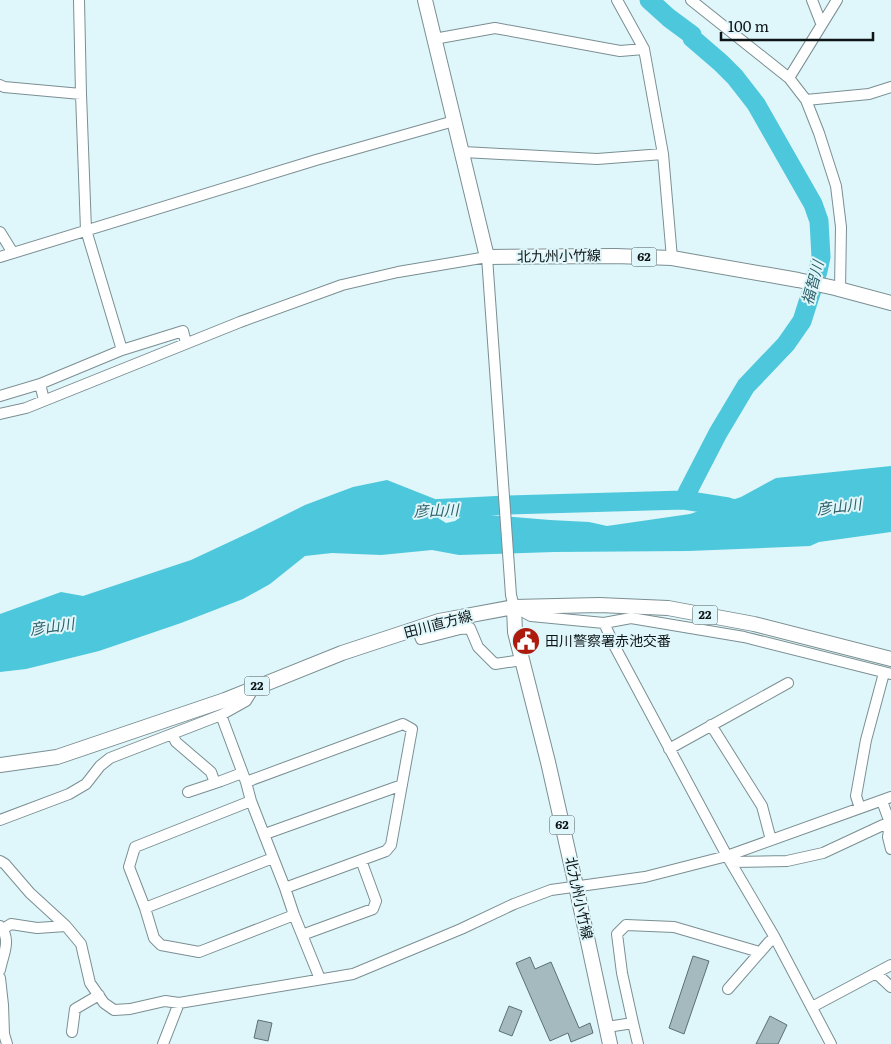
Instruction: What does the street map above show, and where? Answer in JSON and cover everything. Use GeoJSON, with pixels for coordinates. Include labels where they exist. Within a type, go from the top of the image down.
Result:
{"type":"FeatureCollection","features":[{"type":"Feature","properties":{"kind":"main road"},"geometry":{"type":"LineString","coordinates":[[425,0],[463,152],[488,264]]}},
{"type":"Feature","properties":{"kind":"main road","name":"北九州小竹線"},"geometry":{"type":"LineString","coordinates":[[488,264],[615,256],[672,258],[798,280],[891,303]]}},
{"type":"Feature","properties":{"kind":"main road","name":"北九州小竹線"},"geometry":{"type":"LineString","coordinates":[[512,601],[515,632],[576,886],[610,1044]]}},
{"type":"Feature","properties":{"kind":"main road","name":"田川直方線"},"geometry":{"type":"LineString","coordinates":[[0,766],[57,757],[225,700],[342,653],[439,621],[512,601],[668,608],[754,624],[891,659]]}},
{"type":"Feature","properties":{"kind":"street"},"geometry":{"type":"LineString","coordinates":[[79,0],[86,230],[122,350]]}},
{"type":"Feature","properties":{"kind":"street"},"geometry":{"type":"LineString","coordinates":[[617,0],[644,49],[664,154],[672,258]]}},
{"type":"Feature","properties":{"kind":"street"},"geometry":{"type":"LineString","coordinates":[[691,0],[789,78],[806,100],[836,186],[841,227],[837,289]]}},
{"type":"Feature","properties":{"kind":"street"},"geometry":{"type":"LineString","coordinates":[[812,0],[821,23]]}},
{"type":"Feature","properties":{"kind":"street"},"geometry":{"type":"LineString","coordinates":[[789,78],[821,23],[837,0]]}},
{"type":"Feature","properties":{"kind":"street"},"geometry":{"type":"LineString","coordinates":[[434,39],[494,28],[620,52],[644,49]]}},
{"type":"Feature","properties":{"kind":"street"},"geometry":{"type":"LineString","coordinates":[[0,86],[81,94]]}},
{"type":"Feature","properties":{"kind":"street"},"geometry":{"type":"LineString","coordinates":[[806,100],[869,94],[891,86]]}},
{"type":"Feature","properties":{"kind":"street"},"geometry":{"type":"LineString","coordinates":[[0,257],[316,160],[454,121]]}},
{"type":"Feature","properties":{"kind":"street"},"geometry":{"type":"LineString","coordinates":[[463,152],[597,159],[664,154]]}},
{"type":"Feature","properties":{"kind":"street"},"geometry":{"type":"LineString","coordinates":[[0,232],[13,253]]}},
{"type":"Feature","properties":{"kind":"street"},"geometry":{"type":"LineString","coordinates":[[0,414],[26,408],[186,343],[342,285],[398,272],[488,264],[512,601],[531,616],[604,623],[631,618],[744,637],[888,674],[866,740],[856,796],[860,808]]}},
{"type":"Feature","properties":{"kind":"street"},"geometry":{"type":"LineString","coordinates":[[0,396],[40,384],[122,350],[183,331],[186,343]]}},
{"type":"Feature","properties":{"kind":"street"},"geometry":{"type":"LineString","coordinates":[[40,384],[44,400]]}},
{"type":"Feature","properties":{"kind":"street"},"geometry":{"type":"LineString","coordinates":[[604,623],[615,647],[729,859],[775,938],[831,1044]]}},
{"type":"Feature","properties":{"kind":"street"},"geometry":{"type":"LineString","coordinates":[[417,629],[421,639],[470,628],[478,647],[495,664],[522,660]]}},
{"type":"Feature","properties":{"kind":"street"},"geometry":{"type":"LineString","coordinates":[[670,749],[788,683]]}},
{"type":"Feature","properties":{"kind":"street"},"geometry":{"type":"LineString","coordinates":[[0,820],[69,794],[86,784],[100,766],[110,758],[221,715],[246,701],[254,688]]}},
{"type":"Feature","properties":{"kind":"street"},"geometry":{"type":"LineString","coordinates":[[221,715],[251,801],[320,980]]}},
{"type":"Feature","properties":{"kind":"street"},"geometry":{"type":"LineString","coordinates":[[188,792],[215,783],[244,778],[403,724],[412,729],[391,845],[386,851],[285,888]]}},
{"type":"Feature","properties":{"kind":"street"},"geometry":{"type":"LineString","coordinates":[[711,726],[762,806],[771,840]]}},
{"type":"Feature","properties":{"kind":"street"},"geometry":{"type":"LineString","coordinates":[[172,734],[176,742],[211,772],[215,783]]}},
{"type":"Feature","properties":{"kind":"street"},"geometry":{"type":"LineString","coordinates":[[265,834],[402,785]]}},
{"type":"Feature","properties":{"kind":"street"},"geometry":{"type":"LineString","coordinates":[[0,861],[66,926],[81,944],[90,983],[104,1003],[114,1010],[130,1009],[165,1001],[179,1003],[353,974],[461,929],[514,904],[552,890],[645,877],[729,859],[771,840],[888,800],[890,823],[888,837],[891,849]]}},
{"type":"Feature","properties":{"kind":"street"},"geometry":{"type":"LineString","coordinates":[[251,801],[135,847],[129,867],[154,938],[161,945],[199,952],[294,915]]}},
{"type":"Feature","properties":{"kind":"street"},"geometry":{"type":"LineString","coordinates":[[729,859],[786,861],[823,853],[890,823]]}},
{"type":"Feature","properties":{"kind":"street"},"geometry":{"type":"LineString","coordinates":[[144,908],[273,858]]}},
{"type":"Feature","properties":{"kind":"street"},"geometry":{"type":"LineString","coordinates":[[302,935],[373,909],[376,901],[361,860]]}},
{"type":"Feature","properties":{"kind":"street"},"geometry":{"type":"LineString","coordinates":[[0,970],[7,940],[1,927],[11,924],[37,928],[66,926]]}},
{"type":"Feature","properties":{"kind":"street"},"geometry":{"type":"LineString","coordinates":[[638,1044],[622,973],[616,934],[626,925],[674,927],[759,953]]}},
{"type":"Feature","properties":{"kind":"street"},"geometry":{"type":"LineString","coordinates":[[728,989],[769,942],[775,938]]}},
{"type":"Feature","properties":{"kind":"street"},"geometry":{"type":"LineString","coordinates":[[812,1007],[891,966]]}},
{"type":"Feature","properties":{"kind":"street"},"geometry":{"type":"LineString","coordinates":[[876,973],[891,988]]}},
{"type":"Feature","properties":{"kind":"street"},"geometry":{"type":"LineString","coordinates":[[0,978],[4,1034],[7,1044]]}},
{"type":"Feature","properties":{"kind":"street"},"geometry":{"type":"LineString","coordinates":[[72,1032],[75,1009],[99,995]]}},
{"type":"Feature","properties":{"kind":"street"},"geometry":{"type":"LineString","coordinates":[[163,1044],[179,1003]]}},
{"type":"Feature","properties":{"kind":"street"},"geometry":{"type":"LineString","coordinates":[[607,1027],[633,1024]]}},
{"type":"Feature","properties":{"kind":"water"},"geometry":{"type":"Polygon","coordinates":[[[891,466],[891,532],[819,542],[810,546],[688,551],[459,555],[432,550],[381,555],[332,553],[305,556],[270,584],[243,599],[181,623],[99,651],[26,669],[0,672],[0,614],[61,592],[83,596],[191,560],[305,505],[353,487],[387,480],[435,499],[435,516],[446,523],[455,521],[466,513],[589,522],[607,526],[690,514],[741,497],[776,478],[891,466]]]}},
{"type":"Feature","properties":{"kind":"building"},"geometry":{"type":"Polygon","coordinates":[[[693,956],[709,961],[684,1034],[669,1028],[693,956]]]}},
{"type":"Feature","properties":{"kind":"building"},"geometry":{"type":"Polygon","coordinates":[[[530,957],[535,969],[551,962],[579,1028],[590,1023],[593,1033],[571,1042],[568,1033],[550,1041],[516,963],[530,957]]]}},
{"type":"Feature","properties":{"kind":"building"},"geometry":{"type":"Polygon","coordinates":[[[509,1006],[522,1011],[512,1036],[499,1031],[509,1006]]]}},
{"type":"Feature","properties":{"kind":"building"},"geometry":{"type":"Polygon","coordinates":[[[770,1016],[787,1025],[778,1044],[756,1044],[770,1016]]]}},
{"type":"Feature","properties":{"kind":"building"},"geometry":{"type":"Polygon","coordinates":[[[258,1020],[272,1023],[268,1041],[254,1038],[258,1020]]]}},
{"type":"Feature","properties":{"kind":"waterway","name":"福智川"},"geometry":{"type":"LineString","coordinates":[[649,0],[692,35],[692,38],[721,63],[735,77],[756,104],[813,204],[819,221],[821,257],[802,321],[786,344],[746,386],[718,433],[684,500]]}},
{"type":"Feature","properties":{"kind":"waterway","name":"彦山川"},"geometry":{"type":"LineString","coordinates":[[410,510],[684,500],[741,511]]}},
{"type":"Feature","properties":{"kind":"place","name":"田川警察署赤池交番"},"geometry":{"type":"Point","coordinates":[526,641]}}]}
